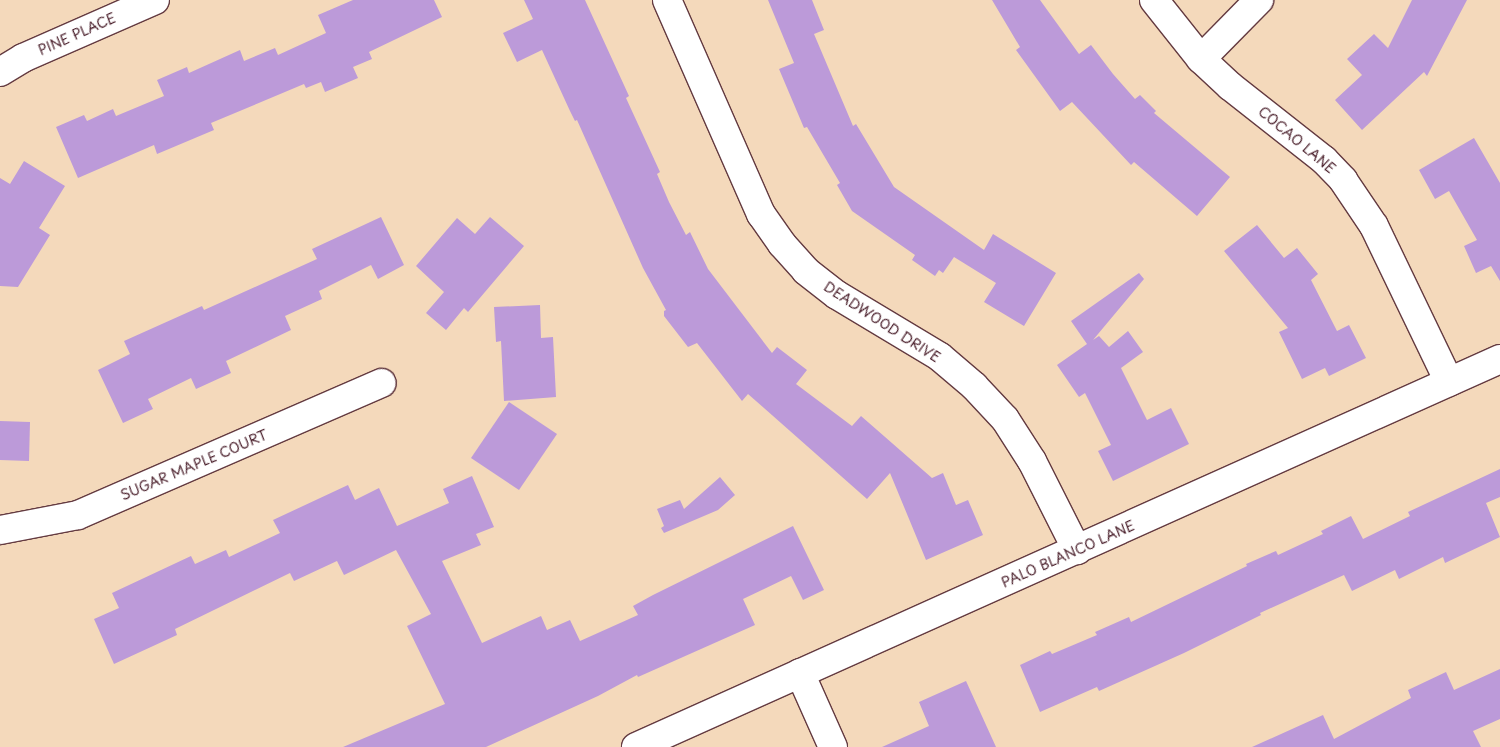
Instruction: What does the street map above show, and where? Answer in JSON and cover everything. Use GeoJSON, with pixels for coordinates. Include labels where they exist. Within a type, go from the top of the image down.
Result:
{"type":"FeatureCollection","features":[{"type":"Feature","properties":{"kind":"street","name":"PINE PLACE"},"geometry":{"type":"LineString","coordinates":[[0,72],[23,58],[155,0]]}},
{"type":"Feature","properties":{"kind":"street","name":"DEADWOOD DRIVE"},"geometry":{"type":"LineString","coordinates":[[667,0],[761,214],[782,244],[806,271],[836,295],[940,357],[974,386],[1006,419],[1032,460],[1077,550]]}},
{"type":"Feature","properties":{"kind":"street","name":"COCAO LANE"},"geometry":{"type":"LineString","coordinates":[[1154,0],[1201,59],[1230,86],[1324,160],[1343,180],[1374,226],[1449,382]]}},
{"type":"Feature","properties":{"kind":"street"},"geometry":{"type":"LineString","coordinates":[[1201,59],[1259,0]]}},
{"type":"Feature","properties":{"kind":"street","name":"PALO BLANCO LANE"},"geometry":{"type":"LineString","coordinates":[[636,747],[1500,359]]}},
{"type":"Feature","properties":{"kind":"street","name":"SUGAR MAPLE COURT"},"geometry":{"type":"LineString","coordinates":[[0,530],[78,515],[382,384]]}},
{"type":"Feature","properties":{"kind":"street"},"geometry":{"type":"LineString","coordinates":[[800,673],[833,747]]}},
{"type":"Feature","properties":{"kind":"building"},"geometry":{"type":"Polygon","coordinates":[[[353,0],[434,0],[442,17],[369,52],[372,59],[353,67],[358,78],[325,92],[321,82],[306,88],[304,84],[211,123],[214,130],[157,154],[154,145],[78,178],[56,127],[84,115],[87,121],[113,109],[116,116],[164,96],[157,80],[187,67],[189,73],[240,50],[244,61],[275,48],[278,55],[326,33],[318,15],[353,0]]]}},
{"type":"Feature","properties":{"kind":"building"},"geometry":{"type":"Polygon","coordinates":[[[524,0],[585,0],[629,96],[626,98],[660,172],[657,174],[669,202],[686,235],[690,232],[708,269],[772,353],[777,347],[807,370],[796,384],[852,426],[861,416],[932,478],[943,473],[956,505],[968,500],[983,535],[926,560],[890,473],[867,499],[748,394],[742,401],[697,343],[688,347],[664,316],[664,311],[666,310],[643,268],[577,120],[575,121],[542,50],[517,62],[503,33],[533,19],[524,0]]]}},
{"type":"Feature","properties":{"kind":"building"},"geometry":{"type":"Polygon","coordinates":[[[768,0],[812,0],[824,30],[814,34],[853,126],[856,124],[894,187],[984,250],[993,234],[1056,273],[1024,326],[984,302],[996,283],[954,257],[943,273],[939,270],[935,276],[912,260],[915,255],[852,211],[837,185],[840,183],[807,127],[804,128],[779,69],[794,63],[768,0]]]}},
{"type":"Feature","properties":{"kind":"building"},"geometry":{"type":"Polygon","coordinates":[[[992,0],[1040,0],[1079,54],[1091,45],[1135,99],[1140,95],[1156,111],[1154,113],[1230,177],[1197,216],[1134,162],[1131,165],[1072,102],[1060,111],[1016,50],[1020,47],[992,0]]]}},
{"type":"Feature","properties":{"kind":"building"},"geometry":{"type":"Polygon","coordinates":[[[1412,0],[1467,0],[1427,76],[1424,72],[1362,130],[1335,100],[1362,75],[1347,59],[1374,34],[1388,48],[1412,0]]]}},
{"type":"Feature","properties":{"kind":"building"},"geometry":{"type":"Polygon","coordinates":[[[1474,138],[1500,183],[1500,281],[1491,266],[1476,273],[1464,246],[1477,240],[1449,191],[1435,199],[1419,170],[1474,138]]]}},
{"type":"Feature","properties":{"kind":"building"},"geometry":{"type":"Polygon","coordinates":[[[24,161],[65,186],[39,228],[50,235],[18,287],[0,286],[0,178],[10,184],[24,161]]]}},
{"type":"Feature","properties":{"kind":"building"},"geometry":{"type":"Polygon","coordinates":[[[381,217],[404,265],[378,279],[371,265],[319,291],[322,299],[285,316],[291,330],[226,361],[231,373],[196,389],[191,378],[148,399],[153,409],[123,423],[98,370],[130,354],[124,341],[202,306],[204,310],[317,259],[312,249],[381,217]]]}},
{"type":"Feature","properties":{"kind":"building"},"geometry":{"type":"Polygon","coordinates":[[[490,217],[524,246],[468,312],[464,308],[446,330],[426,313],[444,292],[416,266],[457,218],[475,234],[490,217]]]}},
{"type":"Feature","properties":{"kind":"building"},"geometry":{"type":"Polygon","coordinates":[[[1257,225],[1284,258],[1297,248],[1318,274],[1311,280],[1337,331],[1349,325],[1366,358],[1329,376],[1325,368],[1302,379],[1279,332],[1288,328],[1224,251],[1257,225]]]}},
{"type":"Feature","properties":{"kind":"building"},"geometry":{"type":"Polygon","coordinates":[[[1139,273],[1144,279],[1093,340],[1099,336],[1109,347],[1128,331],[1143,352],[1121,368],[1147,420],[1171,408],[1189,444],[1113,481],[1098,451],[1111,445],[1085,393],[1079,397],[1057,365],[1087,344],[1071,321],[1139,273]]]}},
{"type":"Feature","properties":{"kind":"building"},"geometry":{"type":"Polygon","coordinates":[[[540,305],[541,338],[553,337],[556,397],[504,401],[501,341],[496,342],[494,307],[540,305]]]}},
{"type":"Feature","properties":{"kind":"building"},"geometry":{"type":"Polygon","coordinates":[[[509,402],[557,434],[519,490],[471,458],[509,402]]]}},
{"type":"Feature","properties":{"kind":"building"},"geometry":{"type":"Polygon","coordinates":[[[0,421],[30,422],[29,461],[0,460],[0,421]]]}},
{"type":"Feature","properties":{"kind":"building"},"geometry":{"type":"Polygon","coordinates":[[[1500,469],[1500,497],[1486,503],[1500,537],[1445,563],[1443,557],[1399,579],[1395,570],[1352,591],[1344,575],[1260,613],[1261,615],[1184,653],[1099,691],[1097,687],[1040,712],[1020,665],[1050,651],[1052,654],[1097,635],[1095,632],[1129,617],[1131,622],[1247,566],[1246,564],[1276,551],[1278,555],[1323,534],[1321,531],[1351,516],[1363,539],[1410,516],[1408,512],[1500,469]]]}},
{"type":"Feature","properties":{"kind":"building"},"geometry":{"type":"Polygon","coordinates":[[[472,476],[494,527],[476,534],[481,545],[442,561],[482,643],[541,616],[547,630],[570,620],[580,641],[638,615],[633,606],[653,595],[793,526],[824,590],[803,600],[791,576],[743,599],[755,625],[638,677],[637,675],[598,696],[486,747],[343,747],[445,704],[407,626],[431,614],[396,550],[344,575],[337,561],[294,581],[290,573],[175,629],[177,635],[114,664],[94,619],[119,608],[112,593],[191,556],[195,564],[226,550],[229,557],[280,533],[273,520],[348,485],[355,500],[379,488],[397,526],[449,503],[443,489],[472,476]]]}},
{"type":"Feature","properties":{"kind":"building"},"geometry":{"type":"Polygon","coordinates":[[[720,477],[735,495],[718,510],[664,533],[661,528],[664,526],[657,509],[680,500],[684,509],[720,477]]]}},
{"type":"Feature","properties":{"kind":"building"},"geometry":{"type":"Polygon","coordinates":[[[1500,669],[1500,719],[1473,731],[1481,747],[1252,747],[1323,715],[1334,739],[1411,698],[1408,690],[1446,672],[1454,690],[1500,669]]]}},
{"type":"Feature","properties":{"kind":"building"},"geometry":{"type":"Polygon","coordinates":[[[966,681],[996,747],[882,747],[929,726],[919,702],[966,681]]]}}]}
